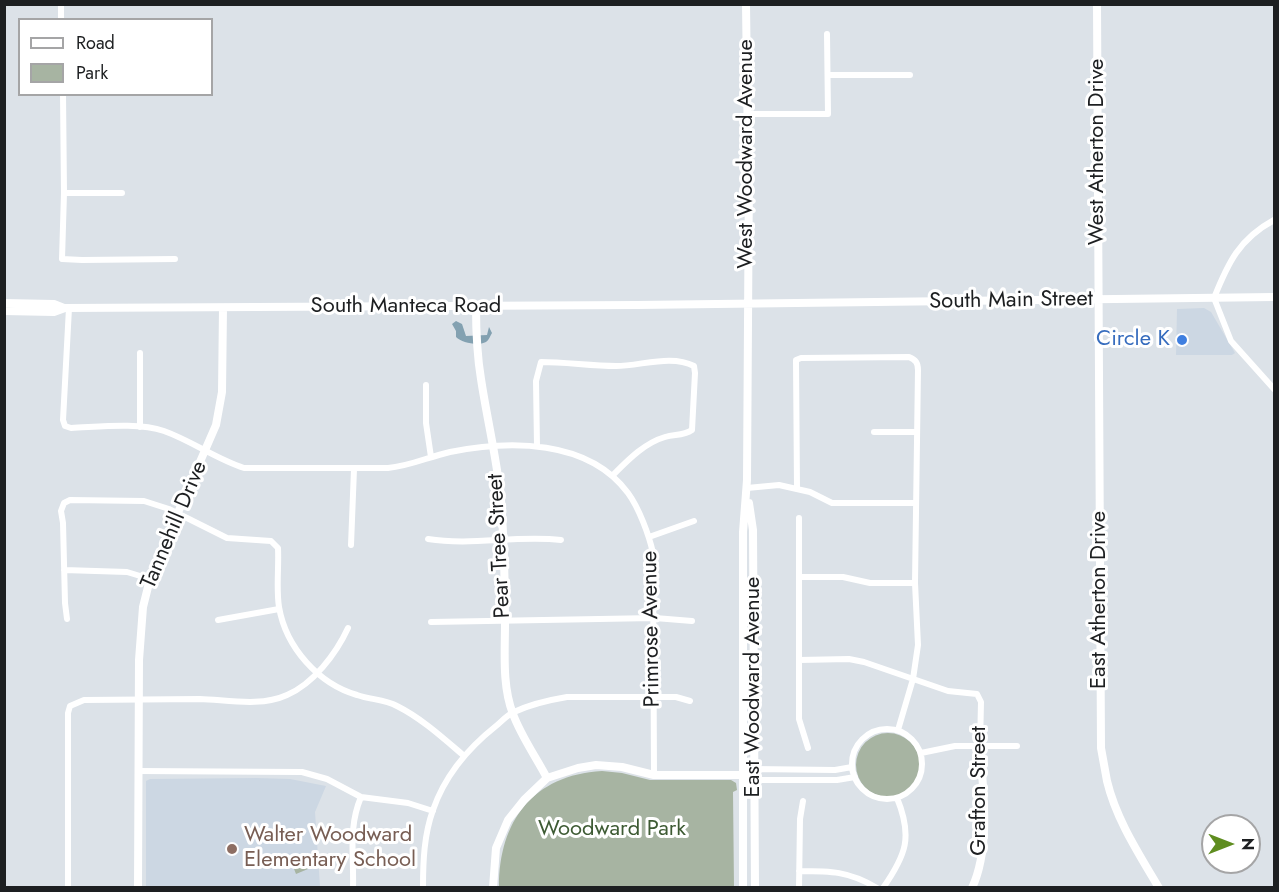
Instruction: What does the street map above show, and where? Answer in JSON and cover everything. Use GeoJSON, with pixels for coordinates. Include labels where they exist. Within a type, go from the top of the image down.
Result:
{"type":"FeatureCollection","features":[{"type":"Feature","properties":{"kind":"street","name":"West Woodward Avenue"},"geometry":{"type":"LineString","coordinates":[[746,4],[749,165],[747,304]]}},
{"type":"Feature","properties":{"kind":"street","name":"West Atherton Drive"},"geometry":{"type":"LineString","coordinates":[[1097,4],[1098,300]]}},
{"type":"Feature","properties":{"kind":"street"},"geometry":{"type":"LineString","coordinates":[[748,114],[828,114],[827,34]]}},
{"type":"Feature","properties":{"kind":"street"},"geometry":{"type":"LineString","coordinates":[[828,75],[910,75]]}},
{"type":"Feature","properties":{"kind":"street"},"geometry":{"type":"LineString","coordinates":[[63,96],[62,259],[175,259]]}},
{"type":"Feature","properties":{"kind":"street"},"geometry":{"type":"LineString","coordinates":[[64,193],[122,193]]}},
{"type":"Feature","properties":{"kind":"street"},"geometry":{"type":"LineString","coordinates":[[1275,220],[1236,250],[1214,298],[1231,341],[1275,389]]}},
{"type":"Feature","properties":{"kind":"street","name":"South Main Street"},"geometry":{"type":"LineString","coordinates":[[747,304],[1275,297]]}},
{"type":"Feature","properties":{"kind":"street","name":"East Atherton Drive"},"geometry":{"type":"LineString","coordinates":[[1098,300],[1101,748],[1107,782],[1115,804],[1129,836],[1159,888]]}},
{"type":"Feature","properties":{"kind":"street","name":"South Manteca Road"},"geometry":{"type":"LineString","coordinates":[[4,303],[54,304],[67,308],[747,304]]}},
{"type":"Feature","properties":{"kind":"street","name":"East Woodward Avenue"},"geometry":{"type":"LineString","coordinates":[[743,888],[743,532],[747,488],[747,304]]}},
{"type":"Feature","properties":{"kind":"street","name":"Pear Tree Street"},"geometry":{"type":"LineString","coordinates":[[476,306],[480,378],[494,447],[504,539],[506,680],[512,713],[548,778]]}},
{"type":"Feature","properties":{"kind":"street","name":"South Manteca Road"},"geometry":{"type":"LineString","coordinates":[[4,311],[54,312],[67,308]]}},
{"type":"Feature","properties":{"kind":"street","name":"Primrose Avenue"},"geometry":{"type":"LineString","coordinates":[[67,308],[66,406],[63,420],[65,426],[71,428],[140,428],[164,431],[244,468],[354,469],[404,466],[450,452],[494,447],[537,446],[564,451],[594,464],[612,476],[629,494],[649,537],[653,552],[654,775]]}},
{"type":"Feature","properties":{"kind":"street","name":"Tannehill Drive"},"geometry":{"type":"LineString","coordinates":[[138,888],[140,636],[143,606],[150,579],[216,425],[221,400],[223,308]]}},
{"type":"Feature","properties":{"kind":"street"},"geometry":{"type":"LineString","coordinates":[[140,353],[140,428]]}},
{"type":"Feature","properties":{"kind":"street"},"geometry":{"type":"LineString","coordinates":[[797,489],[796,360],[812,357],[909,357],[915,359],[918,363],[915,583],[918,645],[913,679],[898,730]]}},
{"type":"Feature","properties":{"kind":"street"},"geometry":{"type":"LineString","coordinates":[[537,446],[536,381],[541,362],[629,366],[684,361],[694,366],[692,430],[683,436],[665,437],[639,451],[612,476]]}},
{"type":"Feature","properties":{"kind":"street"},"geometry":{"type":"LineString","coordinates":[[426,385],[426,423],[431,457]]}},
{"type":"Feature","properties":{"kind":"street"},"geometry":{"type":"LineString","coordinates":[[874,432],[917,432]]}},
{"type":"Feature","properties":{"kind":"street"},"geometry":{"type":"LineString","coordinates":[[351,545],[354,469]]}},
{"type":"Feature","properties":{"kind":"street"},"geometry":{"type":"LineString","coordinates":[[747,488],[779,485],[797,489],[832,503],[916,503]]}},
{"type":"Feature","properties":{"kind":"street","name":"East Woodward Avenue"},"geometry":{"type":"LineString","coordinates":[[747,488],[753,530],[755,888]]}},
{"type":"Feature","properties":{"kind":"street"},"geometry":{"type":"LineString","coordinates":[[67,619],[64,603],[61,511],[64,503],[70,500],[144,501],[169,508],[227,538],[272,541],[276,544],[279,559],[279,609],[295,647],[317,673],[326,681],[355,695],[390,702],[400,707],[419,719],[463,755]]}},
{"type":"Feature","properties":{"kind":"street"},"geometry":{"type":"LineString","coordinates":[[799,518],[799,719],[808,748]]}},
{"type":"Feature","properties":{"kind":"street"},"geometry":{"type":"LineString","coordinates":[[649,537],[694,521]]}},
{"type":"Feature","properties":{"kind":"street"},"geometry":{"type":"LineString","coordinates":[[428,539],[449,542],[532,538],[561,540]]}},
{"type":"Feature","properties":{"kind":"street"},"geometry":{"type":"LineString","coordinates":[[64,570],[127,572],[150,579]]}},
{"type":"Feature","properties":{"kind":"street"},"geometry":{"type":"LineString","coordinates":[[799,577],[843,578],[870,583],[915,583]]}},
{"type":"Feature","properties":{"kind":"street"},"geometry":{"type":"LineString","coordinates":[[218,620],[279,609]]}},
{"type":"Feature","properties":{"kind":"street"},"geometry":{"type":"LineString","coordinates":[[431,622],[655,618],[692,621]]}},
{"type":"Feature","properties":{"kind":"street"},"geometry":{"type":"LineString","coordinates":[[68,888],[68,713],[72,704],[84,700],[260,701],[275,699],[296,691],[317,673],[341,644],[348,628]]}},
{"type":"Feature","properties":{"kind":"street"},"geometry":{"type":"LineString","coordinates":[[799,660],[849,659],[913,679]]}},
{"type":"Feature","properties":{"kind":"street","name":"Grafton Street"},"geometry":{"type":"LineString","coordinates":[[913,679],[948,691],[977,694],[981,702],[983,840],[979,870],[972,888]]}},
{"type":"Feature","properties":{"kind":"street"},"geometry":{"type":"LineString","coordinates":[[423,888],[423,857],[433,811],[448,778],[463,755],[512,713],[551,699],[567,696],[685,698],[690,701]]}},
{"type":"Feature","properties":{"kind":"street"},"geometry":{"type":"LineString","coordinates":[[878,730],[898,730],[911,738],[921,753],[923,766],[918,782],[911,790],[897,798],[879,798],[868,794],[857,782],[852,767],[854,753],[863,738],[878,730]]}},
{"type":"Feature","properties":{"kind":"street"},"geometry":{"type":"LineString","coordinates":[[921,753],[948,746],[1017,746]]}},
{"type":"Feature","properties":{"kind":"street"},"geometry":{"type":"LineString","coordinates":[[493,888],[496,848],[513,813],[548,778],[569,770],[596,765],[622,767],[654,775],[744,775],[753,770],[835,770],[852,767]]}},
{"type":"Feature","properties":{"kind":"street"},"geometry":{"type":"LineString","coordinates":[[138,771],[302,772],[327,779],[361,797],[408,803],[433,811]]}},
{"type":"Feature","properties":{"kind":"street"},"geometry":{"type":"LineString","coordinates":[[744,775],[753,780],[837,780],[855,777]]}},
{"type":"Feature","properties":{"kind":"street"},"geometry":{"type":"LineString","coordinates":[[353,888],[354,854],[351,834],[361,797]]}},
{"type":"Feature","properties":{"kind":"street"},"geometry":{"type":"LineString","coordinates":[[883,888],[897,868],[905,843],[904,814],[897,798]]}},
{"type":"Feature","properties":{"kind":"street"},"geometry":{"type":"LineString","coordinates":[[799,888],[800,819],[803,801]]}},
{"type":"Feature","properties":{"kind":"street"},"geometry":{"type":"LineString","coordinates":[[799,871],[838,872],[863,879],[877,888]]}},
{"type":"Feature","properties":{"kind":"shaded area"},"geometry":{"type":"Polygon","coordinates":[[[1204,308],[1211,312],[1235,353],[1232,355],[1176,355],[1177,309],[1204,308]]]}},
{"type":"Feature","properties":{"kind":"shaded area","name":"Walter Woodward Elementary School"},"geometry":{"type":"Polygon","coordinates":[[[150,779],[290,779],[326,786],[315,812],[320,887],[146,887],[146,781],[150,779]]]}},
{"type":"Feature","properties":{"kind":"green space"},"geometry":{"type":"Polygon","coordinates":[[[888,733],[900,735],[911,742],[918,753],[920,765],[918,777],[911,788],[900,795],[888,797],[876,795],[865,788],[858,777],[856,765],[858,753],[865,742],[876,735],[888,733]]]}},
{"type":"Feature","properties":{"kind":"green space","name":"Woodward Park"},"geometry":{"type":"Polygon","coordinates":[[[602,771],[650,780],[731,780],[736,783],[737,790],[733,792],[734,887],[499,887],[505,842],[513,822],[525,806],[539,792],[557,782],[578,774],[602,771]]]}},
{"type":"Feature","properties":{"kind":"green space"},"geometry":{"type":"Polygon","coordinates":[[[304,856],[308,869],[296,874],[291,861],[304,856]]]}},
{"type":"Feature","properties":{"kind":"water"},"geometry":{"type":"Polygon","coordinates":[[[456,321],[462,324],[466,336],[487,335],[489,327],[492,333],[486,342],[475,344],[466,342],[456,337],[452,324],[456,321]]]}},
{"type":"Feature","properties":{"kind":"place","name":"Circle K"},"geometry":{"type":"Point","coordinates":[1182,340]}},
{"type":"Feature","properties":{"kind":"place","name":"Walter Woodward Elementary School"},"geometry":{"type":"Point","coordinates":[232,849]}}]}
